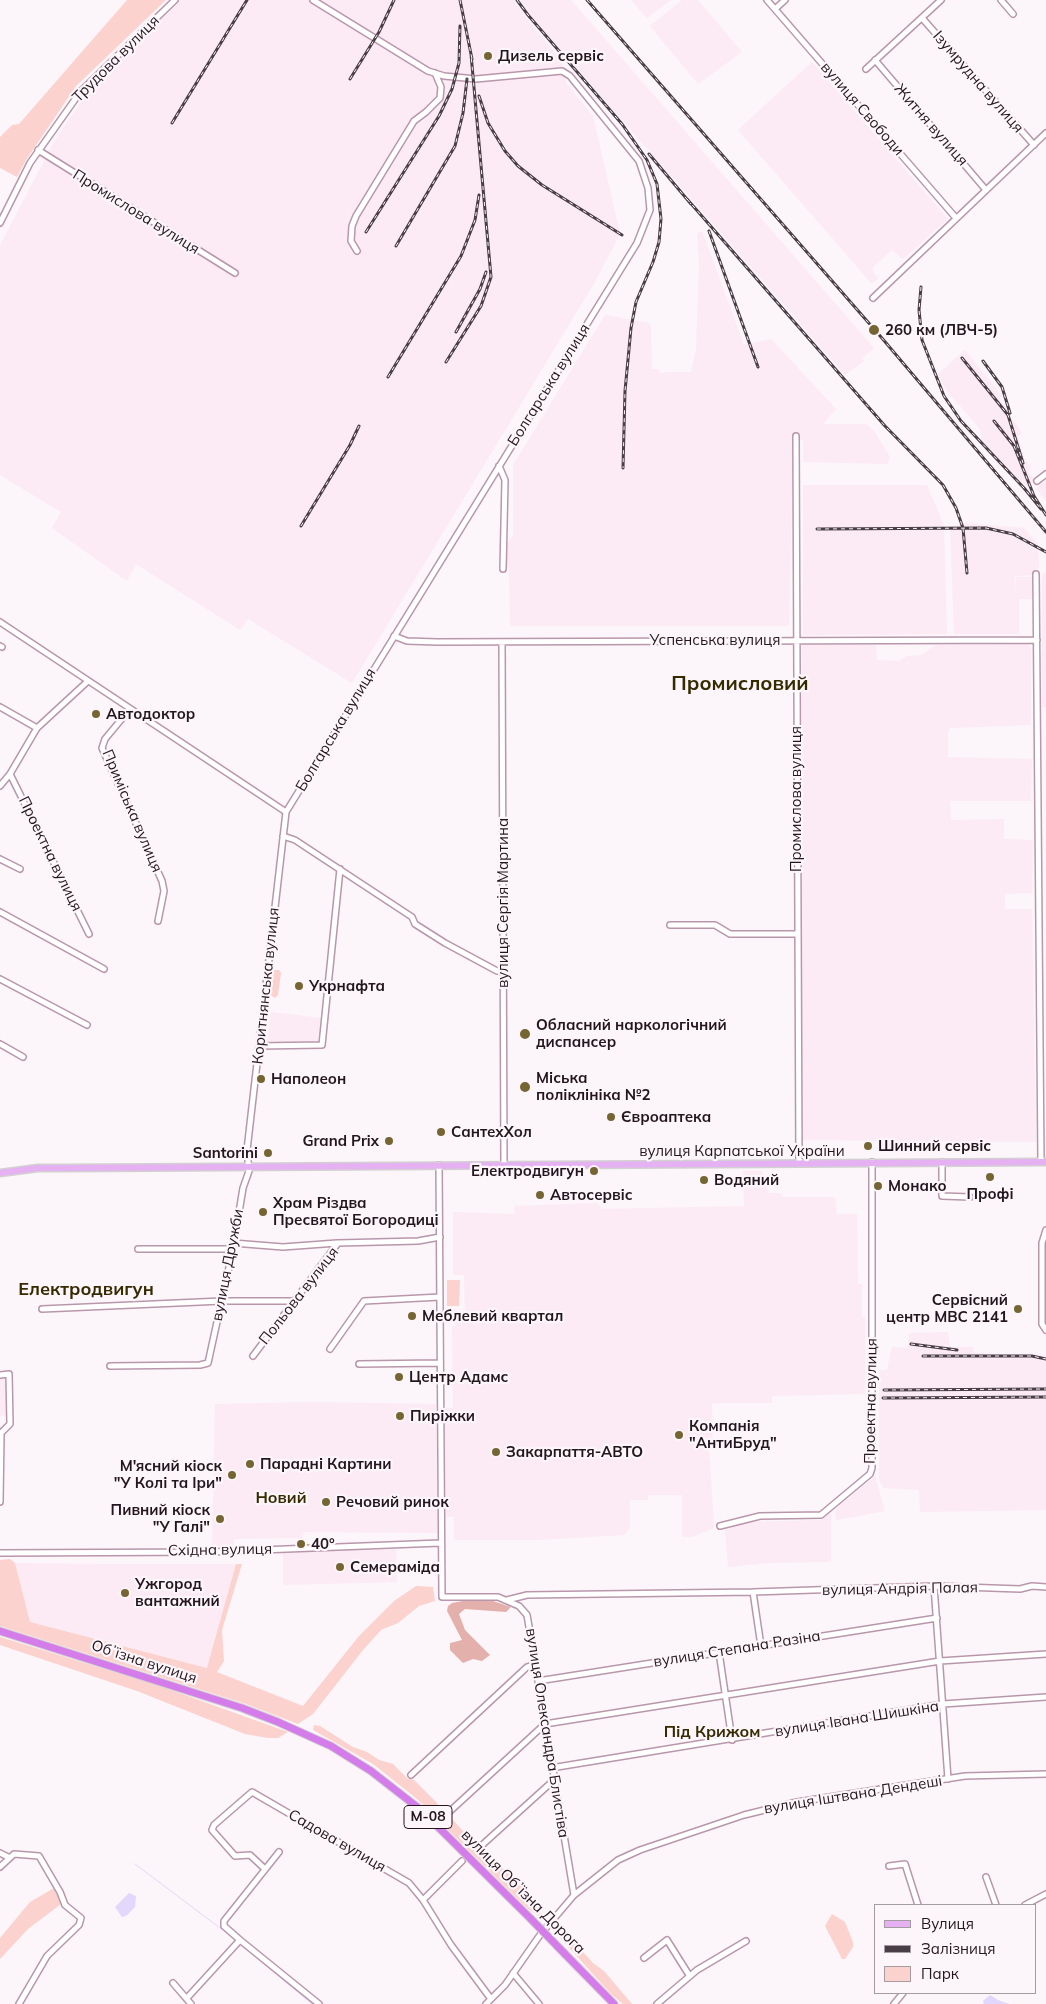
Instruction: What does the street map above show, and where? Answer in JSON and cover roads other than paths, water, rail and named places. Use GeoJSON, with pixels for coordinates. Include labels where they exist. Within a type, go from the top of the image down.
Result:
{"type":"FeatureCollection","features":[{"type":"Feature","properties":{"kind":"highway","name":"Обʼїзна вулиця"},"geometry":{"type":"LineString","coordinates":[[0,1631],[234,1706],[310,1736]]}},
{"type":"Feature","properties":{"kind":"highway","name":"вулиця Обʼїзна Дорога"},"geometry":{"type":"LineString","coordinates":[[310,1736],[371,1771],[405,1797],[444,1832],[614,2004]]}},
{"type":"Feature","properties":{"kind":"main road","name":"вулиця Карпатської України"},"geometry":{"type":"LineString","coordinates":[[0,1173],[38,1168],[1044,1162]]}},
{"type":"Feature","properties":{"kind":"street","name":"Трудова вулиця"},"geometry":{"type":"LineString","coordinates":[[0,223],[38,150],[81,91],[175,0]]}},
{"type":"Feature","properties":{"kind":"street"},"geometry":{"type":"LineString","coordinates":[[313,0],[435,74],[441,87],[440,98],[414,121],[356,216],[352,226],[351,241],[357,251]]}},
{"type":"Feature","properties":{"kind":"street","name":"вулиця Свободи"},"geometry":{"type":"LineString","coordinates":[[767,0],[956,218]]}},
{"type":"Feature","properties":{"kind":"street"},"geometry":{"type":"LineString","coordinates":[[775,8],[785,0]]}},
{"type":"Feature","properties":{"kind":"street"},"geometry":{"type":"LineString","coordinates":[[866,69],[941,0]]}},
{"type":"Feature","properties":{"kind":"street"},"geometry":{"type":"LineString","coordinates":[[1001,0],[1013,14]]}},
{"type":"Feature","properties":{"kind":"street","name":"Ізумрудна вулиця"},"geometry":{"type":"LineString","coordinates":[[922,18],[1034,146]]}},
{"type":"Feature","properties":{"kind":"street","name":"Житня вулиця"},"geometry":{"type":"LineString","coordinates":[[875,60],[986,190]]}},
{"type":"Feature","properties":{"kind":"street","name":"Болгарська вулиця"},"geometry":{"type":"LineString","coordinates":[[286,812],[637,243],[650,210],[648,188],[635,155],[570,76],[562,70],[476,79],[435,74]]}},
{"type":"Feature","properties":{"kind":"street"},"geometry":{"type":"LineString","coordinates":[[873,298],[1046,133]]}},
{"type":"Feature","properties":{"kind":"street","name":"Промислова вулиця"},"geometry":{"type":"LineString","coordinates":[[38,150],[234,273]]}},
{"type":"Feature","properties":{"kind":"street","name":"Промислова вулиця"},"geometry":{"type":"LineString","coordinates":[[796,436],[796,934],[799,1163]]}},
{"type":"Feature","properties":{"kind":"street"},"geometry":{"type":"LineString","coordinates":[[499,466],[504,480],[503,569]]}},
{"type":"Feature","properties":{"kind":"street"},"geometry":{"type":"LineString","coordinates":[[1037,481],[1046,474]]}},
{"type":"Feature","properties":{"kind":"street"},"geometry":{"type":"LineString","coordinates":[[1036,574],[1044,1162]]}},
{"type":"Feature","properties":{"kind":"street"},"geometry":{"type":"LineString","coordinates":[[0,622],[286,812]]}},
{"type":"Feature","properties":{"kind":"street","name":"Успенська вулиця"},"geometry":{"type":"LineString","coordinates":[[394,636],[407,641],[502,642],[1036,640]]}},
{"type":"Feature","properties":{"kind":"street","name":"вулиця Сергія Мартина"},"geometry":{"type":"LineString","coordinates":[[502,642],[504,1164]]}},
{"type":"Feature","properties":{"kind":"street"},"geometry":{"type":"LineString","coordinates":[[0,786],[10,774],[37,728],[88,681]]}},
{"type":"Feature","properties":{"kind":"street"},"geometry":{"type":"LineString","coordinates":[[0,707],[37,728]]}},
{"type":"Feature","properties":{"kind":"street","name":"Приміська вулиця"},"geometry":{"type":"LineString","coordinates":[[130,709],[105,740],[102,748],[162,881],[164,891],[158,921]]}},
{"type":"Feature","properties":{"kind":"street","name":"Проектна вулиця"},"geometry":{"type":"LineString","coordinates":[[10,774],[88,934]]}},
{"type":"Feature","properties":{"kind":"street","name":"Коритнянська вулиця"},"geometry":{"type":"LineString","coordinates":[[248,1166],[247,1150],[286,812]]}},
{"type":"Feature","properties":{"kind":"street"},"geometry":{"type":"LineString","coordinates":[[283,836],[295,840],[412,917],[415,924],[436,938],[495,970],[504,971]]}},
{"type":"Feature","properties":{"kind":"street"},"geometry":{"type":"LineString","coordinates":[[0,858],[20,869]]}},
{"type":"Feature","properties":{"kind":"street"},"geometry":{"type":"LineString","coordinates":[[259,1046],[322,1045],[340,869]]}},
{"type":"Feature","properties":{"kind":"street"},"geometry":{"type":"LineString","coordinates":[[0,912],[104,969]]}},
{"type":"Feature","properties":{"kind":"street"},"geometry":{"type":"LineString","coordinates":[[670,925],[715,925],[730,934],[796,934]]}},
{"type":"Feature","properties":{"kind":"street"},"geometry":{"type":"LineString","coordinates":[[0,979],[87,1025]]}},
{"type":"Feature","properties":{"kind":"street"},"geometry":{"type":"LineString","coordinates":[[0,1044],[23,1057]]}},
{"type":"Feature","properties":{"kind":"street","name":"Проектна вулиця"},"geometry":{"type":"LineString","coordinates":[[720,1526],[760,1516],[821,1515],[870,1474],[872,1468],[872,1162]]}},
{"type":"Feature","properties":{"kind":"street"},"geometry":{"type":"LineString","coordinates":[[942,1162],[942,1196],[970,1197]]}},
{"type":"Feature","properties":{"kind":"street","name":"вулиця Олександра Блистіва"},"geometry":{"type":"LineString","coordinates":[[438,1165],[442,1597],[489,1595],[506,1600],[523,1609],[527,1615],[574,1895]]}},
{"type":"Feature","properties":{"kind":"street","name":"вулиця Дружби"},"geometry":{"type":"LineString","coordinates":[[110,1366],[200,1366],[208,1363],[233,1246],[243,1188],[249,1171],[248,1166]]}},
{"type":"Feature","properties":{"kind":"street"},"geometry":{"type":"LineString","coordinates":[[1046,1230],[1042,1243],[1044,1266],[1042,1324],[1046,1330]]}},
{"type":"Feature","properties":{"kind":"street","name":"Польова вулиця"},"geometry":{"type":"LineString","coordinates":[[253,1356],[338,1243],[418,1241],[440,1237]]}},
{"type":"Feature","properties":{"kind":"street"},"geometry":{"type":"LineString","coordinates":[[138,1248],[284,1247],[338,1243]]}},
{"type":"Feature","properties":{"kind":"street"},"geometry":{"type":"LineString","coordinates":[[330,1350],[364,1301],[440,1297]]}},
{"type":"Feature","properties":{"kind":"street"},"geometry":{"type":"LineString","coordinates":[[42,1309],[222,1301],[294,1301]]}},
{"type":"Feature","properties":{"kind":"street"},"geometry":{"type":"LineString","coordinates":[[359,1364],[440,1363]]}},
{"type":"Feature","properties":{"kind":"street"},"geometry":{"type":"LineString","coordinates":[[0,1375],[9,1374],[10,1424],[1,1434],[0,1502]]}},
{"type":"Feature","properties":{"kind":"street","name":"Східна вулиця"},"geometry":{"type":"LineString","coordinates":[[0,1553],[210,1552],[440,1543]]}},
{"type":"Feature","properties":{"kind":"street"},"geometry":{"type":"LineString","coordinates":[[934,1586],[948,1779]]}},
{"type":"Feature","properties":{"kind":"street","name":"вулиця Андрія Палая"},"geometry":{"type":"LineString","coordinates":[[506,1600],[527,1595],[753,1592],[934,1586],[1020,1589],[1032,1586],[1046,1587]]}},
{"type":"Feature","properties":{"kind":"street"},"geometry":{"type":"LineString","coordinates":[[753,1592],[761,1646]]}},
{"type":"Feature","properties":{"kind":"street","name":"вулиця Степана Разіна"},"geometry":{"type":"LineString","coordinates":[[538,1681],[937,1618]]}},
{"type":"Feature","properties":{"kind":"street"},"geometry":{"type":"LineString","coordinates":[[720,1652],[732,1740]]}},
{"type":"Feature","properties":{"kind":"street"},"geometry":{"type":"LineString","coordinates":[[448,1813],[545,1724],[940,1661],[1046,1654]]}},
{"type":"Feature","properties":{"kind":"street"},"geometry":{"type":"LineString","coordinates":[[411,1775],[527,1667],[536,1664]]}},
{"type":"Feature","properties":{"kind":"street","name":"вулиця Івана Шишкіна"},"geometry":{"type":"LineString","coordinates":[[552,1768],[943,1704],[1046,1697]]}},
{"type":"Feature","properties":{"kind":"street","name":"вулиця Іштвана Дендеші"},"geometry":{"type":"LineString","coordinates":[[546,1928],[574,1895],[613,1864],[633,1853],[750,1813],[797,1802],[948,1779],[990,1775],[1046,1774]]}},
{"type":"Feature","properties":{"kind":"street"},"geometry":{"type":"LineString","coordinates":[[481,1846],[554,1780]]}},
{"type":"Feature","properties":{"kind":"street","name":"Садова вулиця"},"geometry":{"type":"LineString","coordinates":[[265,1869],[250,1855],[235,1856],[212,1830],[214,1825],[252,1792],[406,1881],[424,1900],[456,1953],[491,1999]]}},
{"type":"Feature","properties":{"kind":"street"},"geometry":{"type":"LineString","coordinates":[[279,1852],[224,1921],[224,1926],[318,2004]]}},
{"type":"Feature","properties":{"kind":"street"},"geometry":{"type":"LineString","coordinates":[[0,1853],[8,1857]]}},
{"type":"Feature","properties":{"kind":"street"},"geometry":{"type":"LineString","coordinates":[[0,1867],[8,1857],[14,1854],[39,1856],[60,1892],[65,1905],[80,1918],[79,1925],[47,1956],[19,2004]]}},
{"type":"Feature","properties":{"kind":"street"},"geometry":{"type":"LineString","coordinates":[[424,1900],[462,1861]]}},
{"type":"Feature","properties":{"kind":"street"},"geometry":{"type":"LineString","coordinates":[[889,1866],[905,1864],[918,1904]]}},
{"type":"Feature","properties":{"kind":"street"},"geometry":{"type":"LineString","coordinates":[[986,1877],[996,1904]]}},
{"type":"Feature","properties":{"kind":"street"},"geometry":{"type":"LineString","coordinates":[[1027,1904],[1046,1894]]}},
{"type":"Feature","properties":{"kind":"street"},"geometry":{"type":"LineString","coordinates":[[486,2004],[513,1973],[540,1935]]}},
{"type":"Feature","properties":{"kind":"street"},"geometry":{"type":"LineString","coordinates":[[187,1998],[240,1940]]}},
{"type":"Feature","properties":{"kind":"street"},"geometry":{"type":"LineString","coordinates":[[644,1958],[667,1940],[689,1975]]}},
{"type":"Feature","properties":{"kind":"street"},"geometry":{"type":"LineString","coordinates":[[657,2004],[689,1975],[746,1941]]}},
{"type":"Feature","properties":{"kind":"street"},"geometry":{"type":"LineString","coordinates":[[513,1973],[539,2004]]}},
{"type":"Feature","properties":{"kind":"street"},"geometry":{"type":"LineString","coordinates":[[172,1983],[191,2004]]}},
{"type":"Feature","properties":{"kind":"street"},"geometry":{"type":"LineString","coordinates":[[894,2004],[902,1994]]}},
{"type":"Feature","properties":{"kind":"waterway"},"geometry":{"type":"LineString","coordinates":[[135,1864],[236,1940]]}},
{"type":"Feature","properties":{"kind":"waterway"},"geometry":{"type":"LineString","coordinates":[[240,1944],[312,2004]]}},
{"type":"Feature","properties":{"kind":"railway"},"geometry":{"type":"LineString","coordinates":[[172,123],[247,0]]}},
{"type":"Feature","properties":{"kind":"railway"},"geometry":{"type":"LineString","coordinates":[[350,79],[379,32],[394,0]]}},
{"type":"Feature","properties":{"kind":"railway"},"geometry":{"type":"LineString","coordinates":[[460,0],[472,59]]}},
{"type":"Feature","properties":{"kind":"railway"},"geometry":{"type":"LineString","coordinates":[[517,0],[622,124],[647,160],[657,184],[661,219],[659,242],[653,262],[636,302],[631,328],[625,391],[623,468]]}},
{"type":"Feature","properties":{"kind":"railway"},"geometry":{"type":"LineString","coordinates":[[587,0],[881,337],[1046,532]]}},
{"type":"Feature","properties":{"kind":"railway"},"geometry":{"type":"LineString","coordinates":[[366,232],[439,116],[452,89],[459,63],[460,26]]}},
{"type":"Feature","properties":{"kind":"railway"},"geometry":{"type":"LineString","coordinates":[[446,362],[481,306],[491,277],[471,54]]}},
{"type":"Feature","properties":{"kind":"railway"},"geometry":{"type":"LineString","coordinates":[[396,246],[455,146],[463,113],[467,79]]}},
{"type":"Feature","properties":{"kind":"railway"},"geometry":{"type":"LineString","coordinates":[[479,96],[488,123],[505,151],[518,166],[542,185],[622,235]]}},
{"type":"Feature","properties":{"kind":"railway"},"geometry":{"type":"LineString","coordinates":[[649,154],[691,204]]}},
{"type":"Feature","properties":{"kind":"railway"},"geometry":{"type":"LineString","coordinates":[[388,377],[461,256],[475,220],[479,195]]}},
{"type":"Feature","properties":{"kind":"railway"},"geometry":{"type":"LineString","coordinates":[[687,199],[885,426],[943,485],[956,508],[963,528],[967,573]]}},
{"type":"Feature","properties":{"kind":"railway"},"geometry":{"type":"LineString","coordinates":[[709,231],[758,367]]}},
{"type":"Feature","properties":{"kind":"railway"},"geometry":{"type":"LineString","coordinates":[[456,332],[480,289],[486,272]]}},
{"type":"Feature","properties":{"kind":"railway"},"geometry":{"type":"LineString","coordinates":[[921,287],[919,310],[922,340],[944,396],[961,421],[1024,488],[1041,509]]}},
{"type":"Feature","properties":{"kind":"railway"},"geometry":{"type":"LineString","coordinates":[[962,358],[1008,415],[1023,463]]}},
{"type":"Feature","properties":{"kind":"railway"},"geometry":{"type":"LineString","coordinates":[[983,361],[1002,387],[1010,413]]}},
{"type":"Feature","properties":{"kind":"railway"},"geometry":{"type":"LineString","coordinates":[[994,421],[1014,446],[1034,496],[1046,515]]}},
{"type":"Feature","properties":{"kind":"railway"},"geometry":{"type":"LineString","coordinates":[[301,526],[350,445],[359,426]]}},
{"type":"Feature","properties":{"kind":"railway"},"geometry":{"type":"LineString","coordinates":[[817,529],[986,528],[1013,534],[1046,552]]}},
{"type":"Feature","properties":{"kind":"railway"},"geometry":{"type":"LineString","coordinates":[[911,1344],[957,1350]]}},
{"type":"Feature","properties":{"kind":"railway"},"geometry":{"type":"LineString","coordinates":[[923,1356],[1032,1356],[1046,1359]]}},
{"type":"Feature","properties":{"kind":"railway"},"geometry":{"type":"LineString","coordinates":[[884,1390],[1046,1389]]}},
{"type":"Feature","properties":{"kind":"railway"},"geometry":{"type":"LineString","coordinates":[[883,1398],[1046,1397]]}},
{"type":"Feature","properties":{"kind":"place","name":"Дизель сервіс"},"geometry":{"type":"Point","coordinates":[488,56]}},
{"type":"Feature","properties":{"kind":"place","name":"260 км (ЛВЧ-5)"},"geometry":{"type":"Point","coordinates":[874,330]}},
{"type":"Feature","properties":{"kind":"place","name":"Автодоктор"},"geometry":{"type":"Point","coordinates":[96,714]}},
{"type":"Feature","properties":{"kind":"place","name":"Укрнафта"},"geometry":{"type":"Point","coordinates":[299,986]}},
{"type":"Feature","properties":{"kind":"place","name":"Обласний наркологічний диспансер"},"geometry":{"type":"Point","coordinates":[525,1034]}},
{"type":"Feature","properties":{"kind":"place","name":"Наполеон"},"geometry":{"type":"Point","coordinates":[261,1079]}},
{"type":"Feature","properties":{"kind":"place","name":"Міська поліклініка №2"},"geometry":{"type":"Point","coordinates":[525,1087]}},
{"type":"Feature","properties":{"kind":"place","name":"Євроаптека"},"geometry":{"type":"Point","coordinates":[611,1117]}},
{"type":"Feature","properties":{"kind":"place","name":"СантехХол"},"geometry":{"type":"Point","coordinates":[441,1132]}},
{"type":"Feature","properties":{"kind":"place","name":"Grand Prix"},"geometry":{"type":"Point","coordinates":[389,1141]}},
{"type":"Feature","properties":{"kind":"place","name":"Шинний сервіс"},"geometry":{"type":"Point","coordinates":[868,1146]}},
{"type":"Feature","properties":{"kind":"place","name":"Santorini"},"geometry":{"type":"Point","coordinates":[268,1153]}},
{"type":"Feature","properties":{"kind":"place","name":"Електродвигун"},"geometry":{"type":"Point","coordinates":[594,1171]}},
{"type":"Feature","properties":{"kind":"place","name":"Профі"},"geometry":{"type":"Point","coordinates":[990,1177]}},
{"type":"Feature","properties":{"kind":"place","name":"Водяний"},"geometry":{"type":"Point","coordinates":[704,1180]}},
{"type":"Feature","properties":{"kind":"place","name":"Монако"},"geometry":{"type":"Point","coordinates":[878,1186]}},
{"type":"Feature","properties":{"kind":"place","name":"Автосервiс"},"geometry":{"type":"Point","coordinates":[540,1195]}},
{"type":"Feature","properties":{"kind":"place","name":"Храм Різдва Пресвятої Богородиці"},"geometry":{"type":"Point","coordinates":[263,1212]}},
{"type":"Feature","properties":{"kind":"place","name":"Сервісний центр МВС 2141"},"geometry":{"type":"Point","coordinates":[1018,1309]}},
{"type":"Feature","properties":{"kind":"place","name":"Меблевий квартал"},"geometry":{"type":"Point","coordinates":[412,1316]}},
{"type":"Feature","properties":{"kind":"place","name":"Центр Адамс"},"geometry":{"type":"Point","coordinates":[399,1377]}},
{"type":"Feature","properties":{"kind":"place","name":"Пиріжки"},"geometry":{"type":"Point","coordinates":[400,1416]}},
{"type":"Feature","properties":{"kind":"place","name":"Компанія \"АнтиБруд\""},"geometry":{"type":"Point","coordinates":[679,1435]}},
{"type":"Feature","properties":{"kind":"place","name":"Закарпаття-АВТО"},"geometry":{"type":"Point","coordinates":[496,1452]}},
{"type":"Feature","properties":{"kind":"place","name":"Парадні Картини"},"geometry":{"type":"Point","coordinates":[250,1464]}},
{"type":"Feature","properties":{"kind":"place","name":"М'ясний кіоск \"У Колі та Іри\""},"geometry":{"type":"Point","coordinates":[232,1475]}},
{"type":"Feature","properties":{"kind":"place","name":"Речовий ринок"},"geometry":{"type":"Point","coordinates":[326,1502]}},
{"type":"Feature","properties":{"kind":"place","name":"Пивний кіоск \"У Галі\""},"geometry":{"type":"Point","coordinates":[220,1519]}},
{"type":"Feature","properties":{"kind":"place","name":"40°"},"geometry":{"type":"Point","coordinates":[301,1544]}},
{"type":"Feature","properties":{"kind":"place","name":"Семераміда"},"geometry":{"type":"Point","coordinates":[340,1567]}},
{"type":"Feature","properties":{"kind":"place","name":"Ужгород вантажний"},"geometry":{"type":"Point","coordinates":[125,1593]}},
{"type":"Feature","properties":{"kind":"district","name":"Промисловий"},"geometry":{"type":"Point","coordinates":[740,684]}},
{"type":"Feature","properties":{"kind":"district","name":"Електродвигун"},"geometry":{"type":"Point","coordinates":[86,1290]}},
{"type":"Feature","properties":{"kind":"district","name":"Новий"},"geometry":{"type":"Point","coordinates":[281,1498]}},
{"type":"Feature","properties":{"kind":"district","name":"Під Крижом"},"geometry":{"type":"Point","coordinates":[712,1732]}}]}
